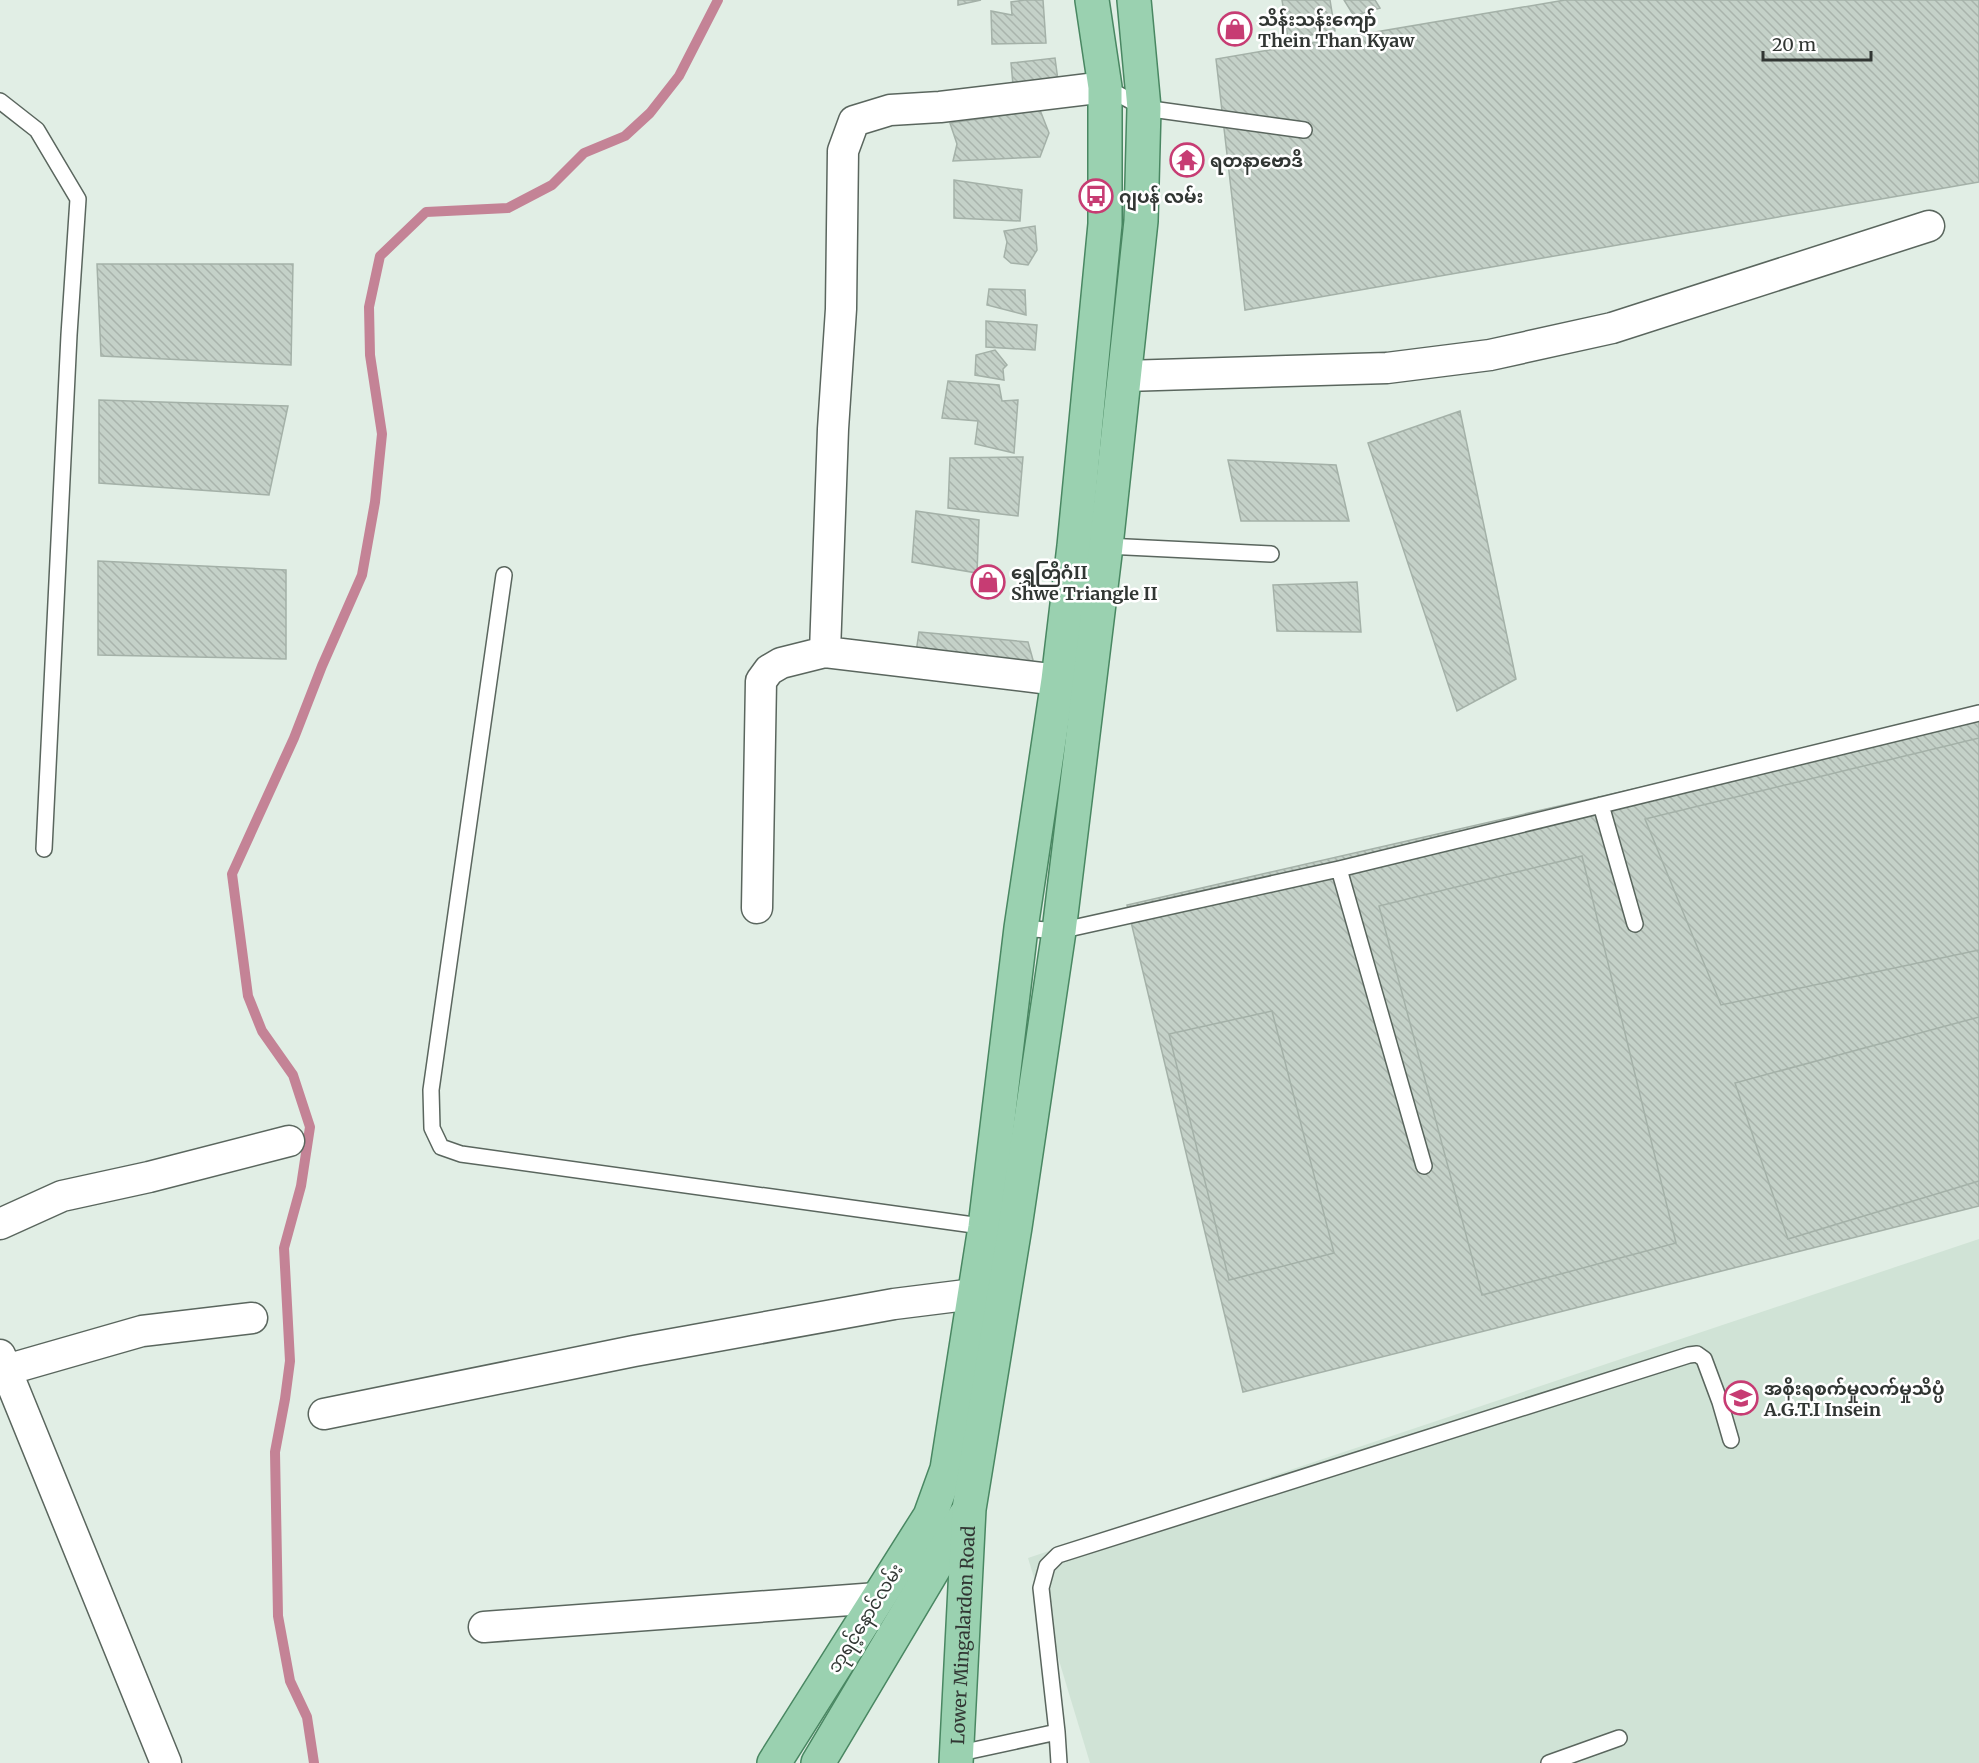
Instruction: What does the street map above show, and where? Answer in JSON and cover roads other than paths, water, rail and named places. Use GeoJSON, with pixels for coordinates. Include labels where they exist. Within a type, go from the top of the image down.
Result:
{"type":"FeatureCollection","features":[{"type":"Feature","properties":{"kind":"main road"},"geometry":{"type":"LineString","coordinates":[[969,1509],[989,1296],[1000,1227],[1059,931],[1073,683],[1074,546],[1105,224],[1105,87],[1092,0]]}},
{"type":"Feature","properties":{"kind":"main road"},"geometry":{"type":"LineString","coordinates":[[1000,1227],[1021,928],[1073,683],[1106,546],[1125,376],[1141,221],[1144,108],[1134,0]]}},
{"type":"Feature","properties":{"kind":"main road","name":"ဘုရင့်နောင်လမ်း"},"geometry":{"type":"LineString","coordinates":[[774,1763],[930,1516],[947,1469],[989,1296]]}},
{"type":"Feature","properties":{"kind":"main road"},"geometry":{"type":"LineString","coordinates":[[947,1469],[969,1509]]}},
{"type":"Feature","properties":{"kind":"main road","name":"ဘုရင့်နောင်လမ်း"},"geometry":{"type":"LineString","coordinates":[[818,1763],[969,1509]]}},
{"type":"Feature","properties":{"kind":"main road","name":"Lower Mingalardon Road"},"geometry":{"type":"LineString","coordinates":[[956,1759],[969,1509]]}},
{"type":"Feature","properties":{"kind":"street"},"geometry":{"type":"LineString","coordinates":[[825,652],[833,429],[841,309],[843,151],[854,121],[890,110],[940,107],[1105,87]]}},
{"type":"Feature","properties":{"kind":"street"},"geometry":{"type":"LineString","coordinates":[[1125,376],[1387,368],[1490,355],[1612,328],[1929,226]]}},
{"type":"Feature","properties":{"kind":"street"},"geometry":{"type":"LineString","coordinates":[[757,908],[761,681],[769,670],[781,663],[825,652],[1073,683]]}},
{"type":"Feature","properties":{"kind":"street"},"geometry":{"type":"LineString","coordinates":[[0,1224],[62,1196],[149,1177],[289,1141]]}},
{"type":"Feature","properties":{"kind":"street"},"geometry":{"type":"LineString","coordinates":[[324,1414],[634,1350],[894,1304],[989,1296]]}},
{"type":"Feature","properties":{"kind":"street"},"geometry":{"type":"LineString","coordinates":[[166,1763],[3,1362],[142,1331],[252,1318]]}},
{"type":"Feature","properties":{"kind":"street"},"geometry":{"type":"LineString","coordinates":[[484,1627],[877,1598]]}},
{"type":"Feature","properties":{"kind":"lane"},"geometry":{"type":"LineString","coordinates":[[1105,87],[1144,108],[1304,130]]}},
{"type":"Feature","properties":{"kind":"lane"},"geometry":{"type":"LineString","coordinates":[[0,101],[37,130],[78,199],[69,335],[44,849]]}},
{"type":"Feature","properties":{"kind":"lane"},"geometry":{"type":"LineString","coordinates":[[1106,546],[1271,554]]}},
{"type":"Feature","properties":{"kind":"lane"},"geometry":{"type":"LineString","coordinates":[[504,575],[431,1090],[432,1128],[441,1147],[461,1154],[1000,1227]]}},
{"type":"Feature","properties":{"kind":"lane"},"geometry":{"type":"LineString","coordinates":[[1021,928],[1059,931],[1339,869],[1979,712]]}},
{"type":"Feature","properties":{"kind":"lane"},"geometry":{"type":"LineString","coordinates":[[1601,805],[1635,924]]}},
{"type":"Feature","properties":{"kind":"lane"},"geometry":{"type":"LineString","coordinates":[[1339,869],[1424,1166]]}},
{"type":"Feature","properties":{"kind":"lane"},"geometry":{"type":"LineString","coordinates":[[1059,1763],[1041,1588],[1047,1566],[1058,1555],[1689,1355],[1697,1354],[1704,1359],[1731,1440]]}},
{"type":"Feature","properties":{"kind":"lane"},"geometry":{"type":"LineString","coordinates":[[956,1759],[1057,1732]]}},
{"type":"Feature","properties":{"kind":"lane"},"geometry":{"type":"LineString","coordinates":[[1549,1763],[1619,1738]]}},
{"type":"Feature","properties":{"kind":"waterway"},"geometry":{"type":"LineString","coordinates":[[314,1763],[307,1717],[290,1681],[278,1616],[275,1452],[290,1361],[284,1248],[301,1186],[310,1127],[293,1075],[262,1031],[248,996],[232,874],[294,738],[322,666],[362,575],[375,502],[382,434],[370,355],[369,307],[380,256],[426,212],[508,208],[552,185],[584,153],[625,136],[650,113],[679,76],[718,0]]}},
{"type":"Feature","properties":{"kind":"place","name":"သိန်းသန်းကျော် Thein Than Kyaw"},"geometry":{"type":"Point","coordinates":[1235,29]}},
{"type":"Feature","properties":{"kind":"place","name":"ရတနာဗောဒိ"},"geometry":{"type":"Point","coordinates":[1187,160]}},
{"type":"Feature","properties":{"kind":"place","name":"ဂျပန် လမ်း"},"geometry":{"type":"Point","coordinates":[1096,196]}},
{"type":"Feature","properties":{"kind":"place","name":"ရွှေတြိဂံII Shwe Triangle II"},"geometry":{"type":"Point","coordinates":[988,582]}},
{"type":"Feature","properties":{"kind":"place","name":"အစိုးရစက်မှုလက်မှုသိပ္ပံ A.G.T.I Insein"},"geometry":{"type":"Point","coordinates":[1741,1398]}}]}
